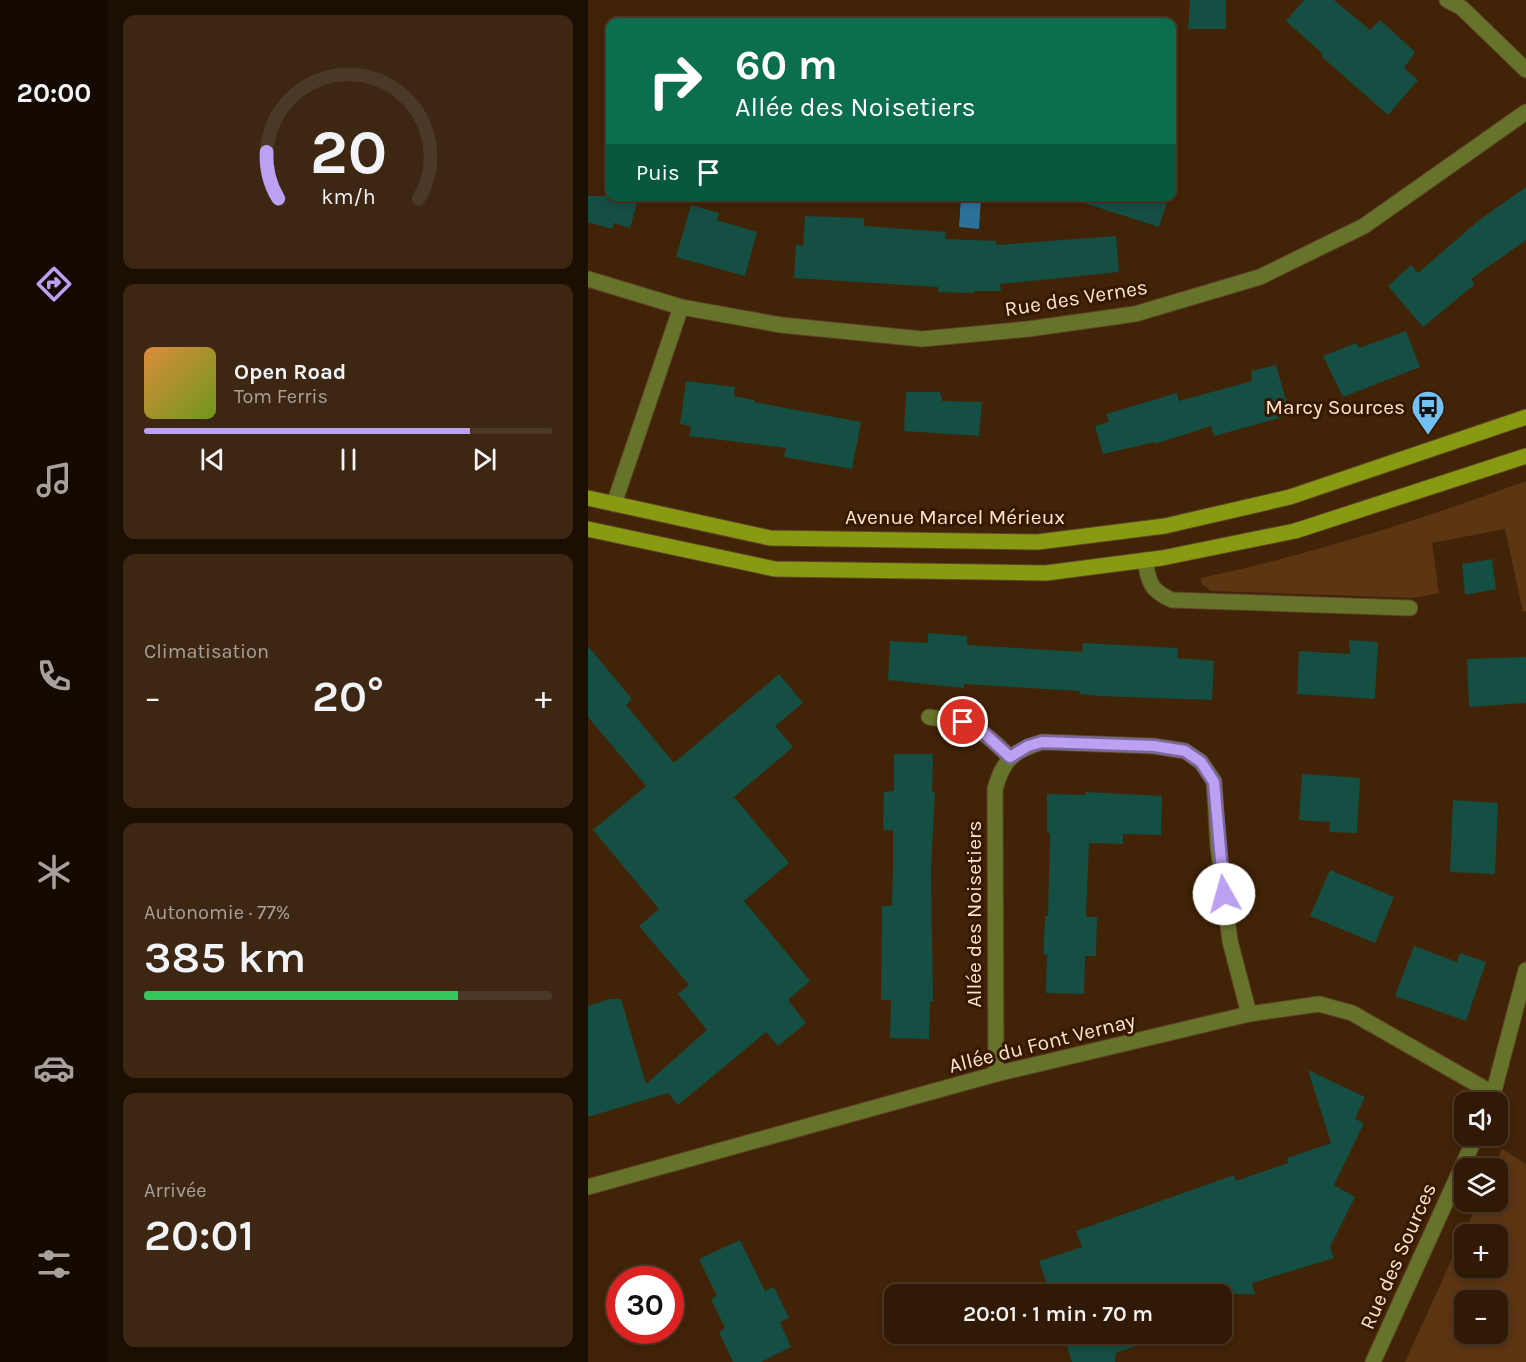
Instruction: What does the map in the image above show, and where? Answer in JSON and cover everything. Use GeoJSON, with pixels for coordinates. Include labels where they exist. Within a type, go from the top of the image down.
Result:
{"type":"FeatureCollection","features":[{"type":"Feature","properties":{"kind":"main road","name":"Avenue Marcel Mérieux"},"geometry":{"type":"LineString","coordinates":[[588,498],[770,538],[1038,542],[1165,526],[1290,497],[1526,417]]}},
{"type":"Feature","properties":{"kind":"main road"},"geometry":{"type":"LineString","coordinates":[[588,529],[775,569],[1046,573],[1145,560],[1295,531],[1526,456]]}},
{"type":"Feature","properties":{"kind":"street"},"geometry":{"type":"LineString","coordinates":[[1447,0],[1462,8],[1526,70]]}},
{"type":"Feature","properties":{"kind":"street","name":"Rue des Vernes"},"geometry":{"type":"LineString","coordinates":[[588,279],[681,307],[781,325],[922,339],[1028,329],[1135,314],[1260,276],[1364,226],[1526,112]]}},
{"type":"Feature","properties":{"kind":"street"},"geometry":{"type":"LineString","coordinates":[[614,504],[681,307]]}},
{"type":"Feature","properties":{"kind":"street"},"geometry":{"type":"LineString","coordinates":[[1145,560],[1149,580],[1156,593],[1172,600],[1410,608]]}},
{"type":"Feature","properties":{"kind":"street"},"geometry":{"type":"LineString","coordinates":[[929,717],[963,722],[975,727],[1010,757],[1028,746],[1042,742],[1154,746],[1185,751],[1201,762],[1214,782],[1218,847],[1230,941],[1249,1014]]}},
{"type":"Feature","properties":{"kind":"street","name":"Allée des Noisetiers"},"geometry":{"type":"LineString","coordinates":[[996,1074],[995,789],[1000,769],[1010,757]]}},
{"type":"Feature","properties":{"kind":"street"},"geometry":{"type":"LineString","coordinates":[[1494,1092],[1526,970]]}},
{"type":"Feature","properties":{"kind":"street","name":"Allée du Font Vernay"},"geometry":{"type":"LineString","coordinates":[[588,1187],[996,1074],[1249,1014],[1319,1004],[1352,1013],[1482,1092]]}},
{"type":"Feature","properties":{"kind":"street","name":"Rue des Sources"},"geometry":{"type":"LineString","coordinates":[[1373,1362],[1471,1146]]}},
{"type":"Feature","properties":{"kind":"shaded area"},"geometry":{"type":"Polygon","coordinates":[[[1526,481],[1526,611],[1523,612],[1505,529],[1432,543],[1439,593],[1414,598],[1211,591],[1202,584],[1201,578],[1365,535],[1526,481]]]}},
{"type":"Feature","properties":{"kind":"shaded area"},"geometry":{"type":"Polygon","coordinates":[[[1502,1149],[1526,1164],[1526,1362],[1405,1362],[1454,1255],[1454,1278],[1508,1278],[1508,1224],[1468,1224],[1473,1212],[1508,1212],[1508,1158],[1498,1158],[1502,1149]]]}},
{"type":"Feature","properties":{"kind":"water"},"geometry":{"type":"Polygon","coordinates":[[[961,201],[981,201],[979,229],[959,227],[961,201]]]}},
{"type":"Feature","properties":{"kind":"building"},"geometry":{"type":"Polygon","coordinates":[[[1190,0],[1226,0],[1226,29],[1188,29],[1190,0]]]}},
{"type":"Feature","properties":{"kind":"building"},"geometry":{"type":"Polygon","coordinates":[[[1304,0],[1334,0],[1370,30],[1380,20],[1415,52],[1404,68],[1418,80],[1388,115],[1321,56],[1323,54],[1286,21],[1304,0]]]}},
{"type":"Feature","properties":{"kind":"building"},"geometry":{"type":"Polygon","coordinates":[[[1526,187],[1526,240],[1471,279],[1475,284],[1423,327],[1388,286],[1411,265],[1418,273],[1478,221],[1526,187]]]}},
{"type":"Feature","properties":{"kind":"building"},"geometry":{"type":"Polygon","coordinates":[[[588,196],[606,196],[606,201],[638,201],[630,228],[614,223],[612,229],[588,222],[588,196]]]}},
{"type":"Feature","properties":{"kind":"building"},"geometry":{"type":"Polygon","coordinates":[[[1081,201],[1167,201],[1159,227],[1081,201]]]}},
{"type":"Feature","properties":{"kind":"building"},"geometry":{"type":"Polygon","coordinates":[[[691,205],[719,213],[717,220],[757,232],[745,276],[676,257],[691,205]]]}},
{"type":"Feature","properties":{"kind":"building"},"geometry":{"type":"Polygon","coordinates":[[[805,216],[864,218],[864,226],[946,232],[945,239],[996,241],[997,245],[1116,236],[1119,272],[1000,284],[1001,291],[974,291],[974,293],[938,292],[938,287],[794,278],[796,244],[803,246],[805,216]]]}},
{"type":"Feature","properties":{"kind":"building"},"geometry":{"type":"Polygon","coordinates":[[[1406,331],[1420,367],[1343,397],[1323,356],[1356,343],[1359,348],[1406,331]]]}},
{"type":"Feature","properties":{"kind":"building"},"geometry":{"type":"Polygon","coordinates":[[[1276,365],[1290,415],[1214,436],[1211,426],[1155,444],[1155,442],[1103,454],[1095,426],[1109,422],[1106,414],[1177,393],[1179,401],[1252,381],[1251,371],[1276,365]]]}},
{"type":"Feature","properties":{"kind":"building"},"geometry":{"type":"Polygon","coordinates":[[[686,381],[735,387],[734,396],[754,400],[754,402],[861,422],[852,469],[784,457],[786,448],[689,436],[691,426],[680,424],[686,381]]]}},
{"type":"Feature","properties":{"kind":"building"},"geometry":{"type":"Polygon","coordinates":[[[906,392],[940,392],[942,401],[982,402],[979,436],[904,431],[906,392]]]}},
{"type":"Feature","properties":{"kind":"building"},"geometry":{"type":"Polygon","coordinates":[[[1492,559],[1496,589],[1465,595],[1462,564],[1492,559]]]}},
{"type":"Feature","properties":{"kind":"building"},"geometry":{"type":"Polygon","coordinates":[[[928,633],[967,636],[967,645],[1082,652],[1083,643],[1178,648],[1177,658],[1214,661],[1212,700],[1099,696],[1080,694],[1079,691],[964,684],[964,688],[888,680],[890,641],[928,643],[928,633]]]}},
{"type":"Feature","properties":{"kind":"building"},"geometry":{"type":"Polygon","coordinates":[[[1349,640],[1378,642],[1375,699],[1297,694],[1299,651],[1350,654],[1349,640]]]}},
{"type":"Feature","properties":{"kind":"building"},"geometry":{"type":"Polygon","coordinates":[[[588,646],[632,699],[626,705],[674,763],[779,674],[803,703],[775,726],[793,747],[734,797],[789,863],[744,901],[810,981],[788,1000],[806,1023],[778,1046],[766,1032],[678,1105],[668,1093],[588,1117],[588,1006],[610,999],[621,999],[646,1084],[707,1030],[678,994],[689,985],[639,926],[659,909],[593,830],[646,786],[588,717],[588,646]]]}},
{"type":"Feature","properties":{"kind":"building"},"geometry":{"type":"Polygon","coordinates":[[[1526,657],[1526,703],[1469,707],[1467,659],[1526,657]]]}},
{"type":"Feature","properties":{"kind":"building"},"geometry":{"type":"Polygon","coordinates":[[[894,754],[933,754],[932,792],[935,792],[931,868],[933,1001],[930,1001],[929,1039],[890,1038],[891,1000],[881,1000],[882,906],[892,906],[893,867],[893,830],[883,830],[884,792],[894,791],[894,754]]]}},
{"type":"Feature","properties":{"kind":"building"},"geometry":{"type":"Polygon","coordinates":[[[1302,774],[1360,778],[1357,833],[1329,832],[1330,822],[1299,820],[1302,774]]]}},
{"type":"Feature","properties":{"kind":"building"},"geometry":{"type":"Polygon","coordinates":[[[1085,792],[1162,796],[1161,835],[1123,834],[1123,844],[1089,843],[1086,917],[1097,917],[1096,956],[1085,956],[1084,994],[1046,993],[1047,955],[1044,955],[1044,937],[1045,916],[1048,916],[1050,833],[1047,833],[1047,794],[1085,795],[1085,792]]]}},
{"type":"Feature","properties":{"kind":"building"},"geometry":{"type":"Polygon","coordinates":[[[1453,800],[1498,803],[1495,874],[1450,872],[1453,800]]]}},
{"type":"Feature","properties":{"kind":"building"},"geometry":{"type":"Polygon","coordinates":[[[1330,870],[1394,897],[1375,943],[1310,916],[1330,870]]]}},
{"type":"Feature","properties":{"kind":"building"},"geometry":{"type":"Polygon","coordinates":[[[1414,946],[1457,962],[1460,953],[1486,962],[1466,1021],[1395,996],[1414,946]]]}},
{"type":"Feature","properties":{"kind":"building"},"geometry":{"type":"Polygon","coordinates":[[[1308,1070],[1365,1097],[1355,1119],[1364,1123],[1334,1185],[1355,1197],[1330,1247],[1334,1258],[1252,1283],[1255,1294],[1232,1294],[1232,1284],[1047,1284],[1039,1261],[1082,1247],[1076,1231],[1234,1175],[1236,1181],[1288,1163],[1287,1158],[1331,1143],[1308,1070]]]}},
{"type":"Feature","properties":{"kind":"building"},"geometry":{"type":"Polygon","coordinates":[[[740,1240],[765,1291],[774,1287],[789,1318],[780,1322],[791,1347],[761,1362],[733,1362],[719,1332],[725,1328],[711,1299],[717,1296],[699,1259],[740,1240]]]}},
{"type":"Feature","properties":{"kind":"building"},"geometry":{"type":"Polygon","coordinates":[[[1066,1344],[1142,1344],[1116,1353],[1115,1362],[1072,1362],[1066,1344]]]}},
{"type":"Feature","properties":{"kind":"place","name":"Marcy Sources"},"geometry":{"type":"Point","coordinates":[1428,436]}},
{"type":"Feature","properties":{"kind":"route"},"geometry":{"type":"LineString","coordinates":[[963,722],[985,734],[1010,757],[1028,746],[1042,742],[1154,746],[1185,751],[1201,762],[1214,782],[1224,894]]}}]}
